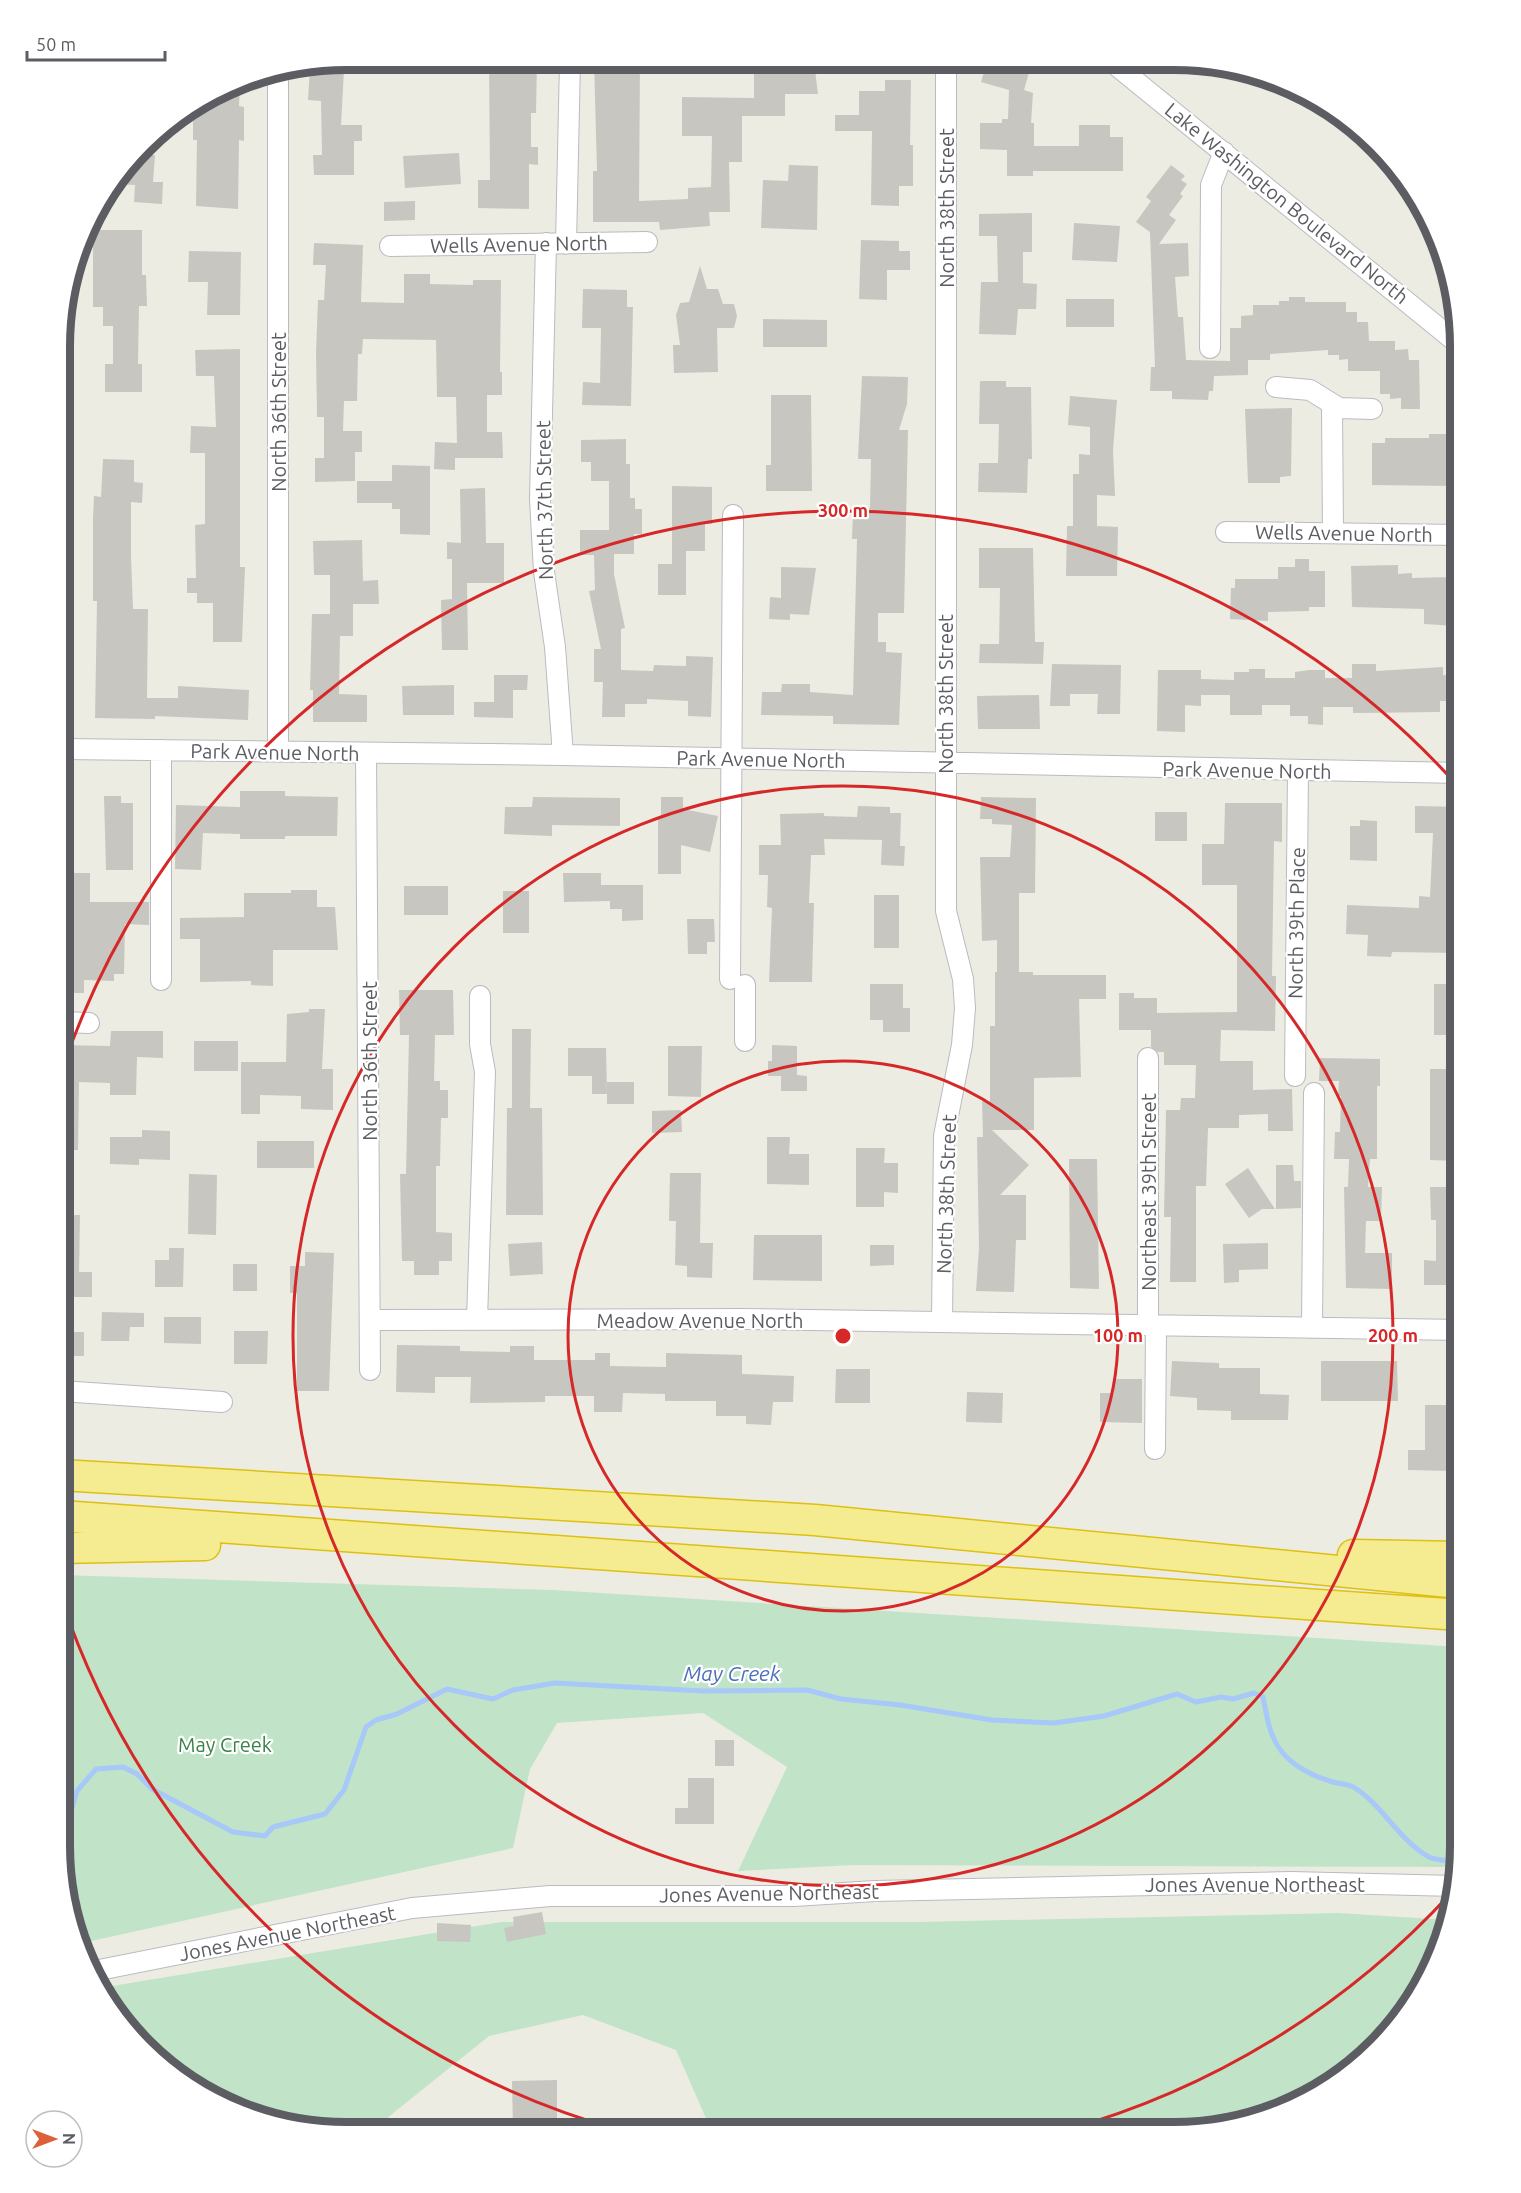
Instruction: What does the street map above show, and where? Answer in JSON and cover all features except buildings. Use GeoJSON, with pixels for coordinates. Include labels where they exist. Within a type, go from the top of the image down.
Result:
{"type":"FeatureCollection","features":[{"type":"Feature","properties":{"kind":"highway"},"geometry":{"type":"LineString","coordinates":[[70,1476],[815,1520],[1450,1582]]}},
{"type":"Feature","properties":{"kind":"highway"},"geometry":{"type":"LineString","coordinates":[[70,1517],[382,1541],[1356,1606],[1450,1615]]}},
{"type":"Feature","properties":{"kind":"highway"},"geometry":{"type":"LineString","coordinates":[[70,1548],[382,1541]]}},
{"type":"Feature","properties":{"kind":"highway"},"geometry":{"type":"LineString","coordinates":[[1188,1557],[1323,1554],[1450,1557]]}},
{"type":"Feature","properties":{"kind":"street"},"geometry":{"type":"LineString","coordinates":[[566,244],[570,70]]}},
{"type":"Feature","properties":{"kind":"street","name":"North 38th Street"},"geometry":{"type":"LineString","coordinates":[[942,1322],[944,1136],[962,1045],[965,1008],[963,979],[946,911],[945,70]]}},
{"type":"Feature","properties":{"kind":"street","name":"Lake Washington Boulevard North"},"geometry":{"type":"LineString","coordinates":[[1122,70],[1450,337]]}},
{"type":"Feature","properties":{"kind":"street","name":"North 36th Street"},"geometry":{"type":"LineString","coordinates":[[278,79],[278,752]]}},
{"type":"Feature","properties":{"kind":"street"},"geometry":{"type":"LineString","coordinates":[[1210,348],[1211,185],[1224,152]]}},
{"type":"Feature","properties":{"kind":"street","name":"Wells Avenue North"},"geometry":{"type":"LineString","coordinates":[[390,246],[647,242]]}},
{"type":"Feature","properties":{"kind":"street","name":"North 37th Street"},"geometry":{"type":"LineString","coordinates":[[546,243],[540,499],[544,572],[555,647],[563,755]]}},
{"type":"Feature","properties":{"kind":"street"},"geometry":{"type":"LineString","coordinates":[[1276,387],[1310,390],[1332,405],[1372,409]]}},
{"type":"Feature","properties":{"kind":"street"},"geometry":{"type":"LineString","coordinates":[[1332,405],[1333,533]]}},
{"type":"Feature","properties":{"kind":"street"},"geometry":{"type":"LineString","coordinates":[[733,515],[732,759],[738,982],[745,1041]]}},
{"type":"Feature","properties":{"kind":"street","name":"Wells Avenue North"},"geometry":{"type":"LineString","coordinates":[[1226,532],[1450,535]]}},
{"type":"Feature","properties":{"kind":"street","name":"Park Avenue North"},"geometry":{"type":"LineString","coordinates":[[70,749],[563,755],[1450,773]]}},
{"type":"Feature","properties":{"kind":"street"},"geometry":{"type":"LineString","coordinates":[[161,750],[161,980]]}},
{"type":"Feature","properties":{"kind":"street","name":"North 36th Street"},"geometry":{"type":"LineString","coordinates":[[366,753],[371,1320],[369,1370]]}},
{"type":"Feature","properties":{"kind":"street","name":"North 39th Place"},"geometry":{"type":"LineString","coordinates":[[1295,1076],[1298,771]]}},
{"type":"Feature","properties":{"kind":"street"},"geometry":{"type":"LineString","coordinates":[[477,1320],[485,1072],[480,1044],[480,996]]}},
{"type":"Feature","properties":{"kind":"street"},"geometry":{"type":"LineString","coordinates":[[70,1022],[89,1023]]}},
{"type":"Feature","properties":{"kind":"street","name":"Northeast 39th Street"},"geometry":{"type":"LineString","coordinates":[[1148,1058],[1155,1449]]}},
{"type":"Feature","properties":{"kind":"street"},"geometry":{"type":"LineString","coordinates":[[1312,1328],[1314,1093]]}},
{"type":"Feature","properties":{"kind":"street","name":"Meadow Avenue North"},"geometry":{"type":"LineString","coordinates":[[371,1320],[942,1322],[1450,1330]]}},
{"type":"Feature","properties":{"kind":"street"},"geometry":{"type":"LineString","coordinates":[[70,1392],[222,1402]]}},
{"type":"Feature","properties":{"kind":"street","name":"Jones Avenue Northeast"},"geometry":{"type":"LineString","coordinates":[[99,1970],[412,1908],[550,1896],[794,1896],[875,1891],[1291,1882],[1448,1886]]}},
{"type":"Feature","properties":{"kind":"green space","name":"May Creek"},"geometry":{"type":"Polygon","coordinates":[[[70,1575],[553,1590],[1450,1646],[1450,1867],[852,1865],[738,1871],[787,1767],[703,1713],[557,1723],[530,1769],[513,1848],[88,1942],[76,1900],[70,1846],[70,1575]]]}},
{"type":"Feature","properties":{"kind":"green space"},"geometry":{"type":"Polygon","coordinates":[[[1338,1913],[1441,1919],[1422,1969],[1404,2000],[1370,2042],[1343,2065],[1312,2086],[1263,2108],[1228,2117],[1193,2122],[708,2122],[676,2050],[583,2015],[489,2036],[382,2122],[310,2120],[258,2108],[208,2086],[151,2042],[128,2015],[109,1987],[501,1922],[918,1922],[1338,1913]]]}},
{"type":"Feature","properties":{"kind":"waterway","name":"May Creek"},"geometry":{"type":"LineString","coordinates":[[70,1814],[77,1791],[96,1769],[123,1767],[137,1774],[152,1789],[233,1832],[265,1836],[273,1827],[325,1814],[344,1790],[366,1727],[376,1720],[397,1714],[447,1689],[493,1699],[513,1690],[555,1683],[702,1691],[807,1690],[841,1699],[900,1705],[992,1720],[1054,1723],[1104,1716],[1177,1694],[1196,1702],[1221,1697],[1233,1699],[1254,1693],[1263,1697],[1274,1739],[1292,1762],[1319,1777],[1355,1788],[1365,1795],[1418,1850],[1429,1857],[1450,1861]]}}]}
